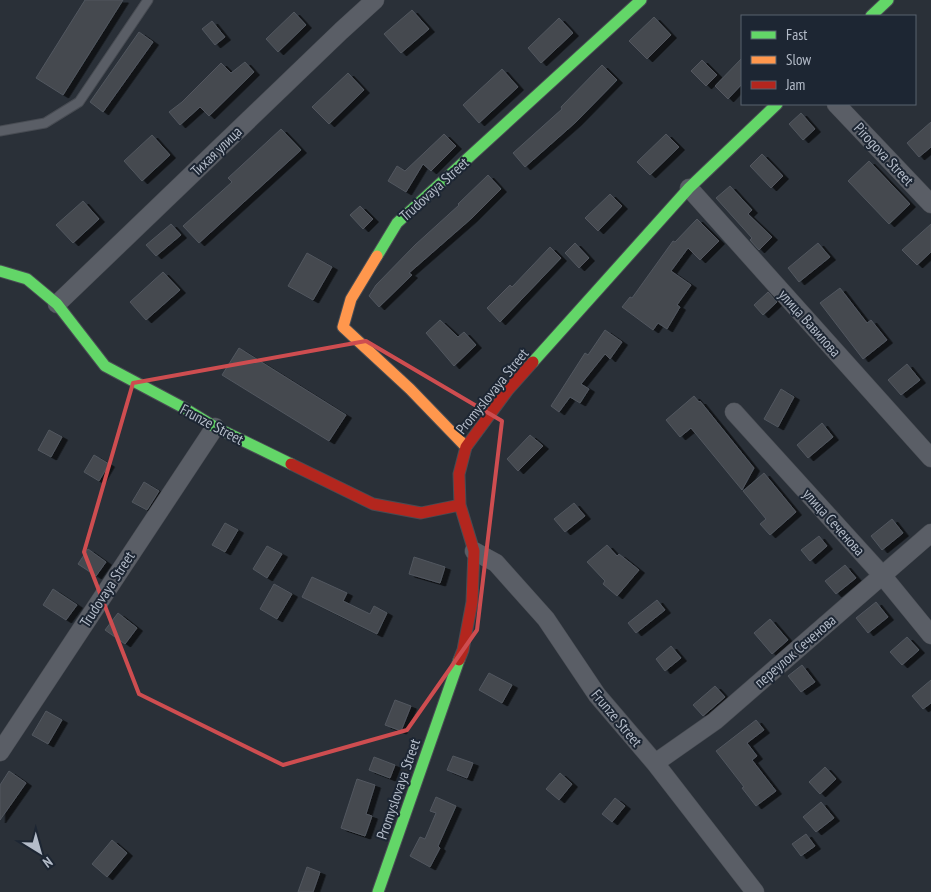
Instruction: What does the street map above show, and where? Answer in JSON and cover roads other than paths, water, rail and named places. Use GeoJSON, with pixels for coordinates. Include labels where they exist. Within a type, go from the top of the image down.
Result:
{"type":"FeatureCollection","features":[{"type":"Feature","properties":{"kind":"street","name":"Тихая улица"},"geometry":{"type":"LineString","coordinates":[[58,304],[375,0]]}},
{"type":"Feature","properties":{"kind":"street","name":"Trudovaya Street"},"geometry":{"type":"LineString","coordinates":[[466,447],[410,389],[343,327],[350,299],[397,223],[641,0]]}},
{"type":"Feature","properties":{"kind":"street"},"geometry":{"type":"LineString","coordinates":[[872,15],[888,0]]}},
{"type":"Feature","properties":{"kind":"street","name":"Promyslovaya Street"},"geometry":{"type":"LineString","coordinates":[[378,892],[463,650],[472,602],[474,550],[460,506],[459,474],[466,447],[508,390],[689,188],[777,105]]}},
{"type":"Feature","properties":{"kind":"street","name":"Pirogova Street"},"geometry":{"type":"LineString","coordinates":[[837,105],[931,204]]}},
{"type":"Feature","properties":{"kind":"street","name":"улица Вавилова"},"geometry":{"type":"LineString","coordinates":[[689,188],[931,458]]}},
{"type":"Feature","properties":{"kind":"street","name":"Frunze Street"},"geometry":{"type":"LineString","coordinates":[[0,271],[27,279],[58,304],[104,366],[184,408],[215,427],[373,504],[421,513],[460,506]]}},
{"type":"Feature","properties":{"kind":"street","name":"улица Сеченова"},"geometry":{"type":"LineString","coordinates":[[734,412],[882,575],[931,635]]}},
{"type":"Feature","properties":{"kind":"street","name":"Trudovaya Street"},"geometry":{"type":"LineString","coordinates":[[0,752],[215,427]]}},
{"type":"Feature","properties":{"kind":"street","name":"переулок Сеченова"},"geometry":{"type":"LineString","coordinates":[[655,763],[715,721],[931,533]]}},
{"type":"Feature","properties":{"kind":"street","name":"Frunze Street"},"geometry":{"type":"LineString","coordinates":[[474,550],[496,563],[546,619],[597,695],[655,763],[755,892]]}},
{"type":"Feature","properties":{"kind":"lane"},"geometry":{"type":"LineString","coordinates":[[0,131],[45,123],[79,102],[148,0]]}}]}
